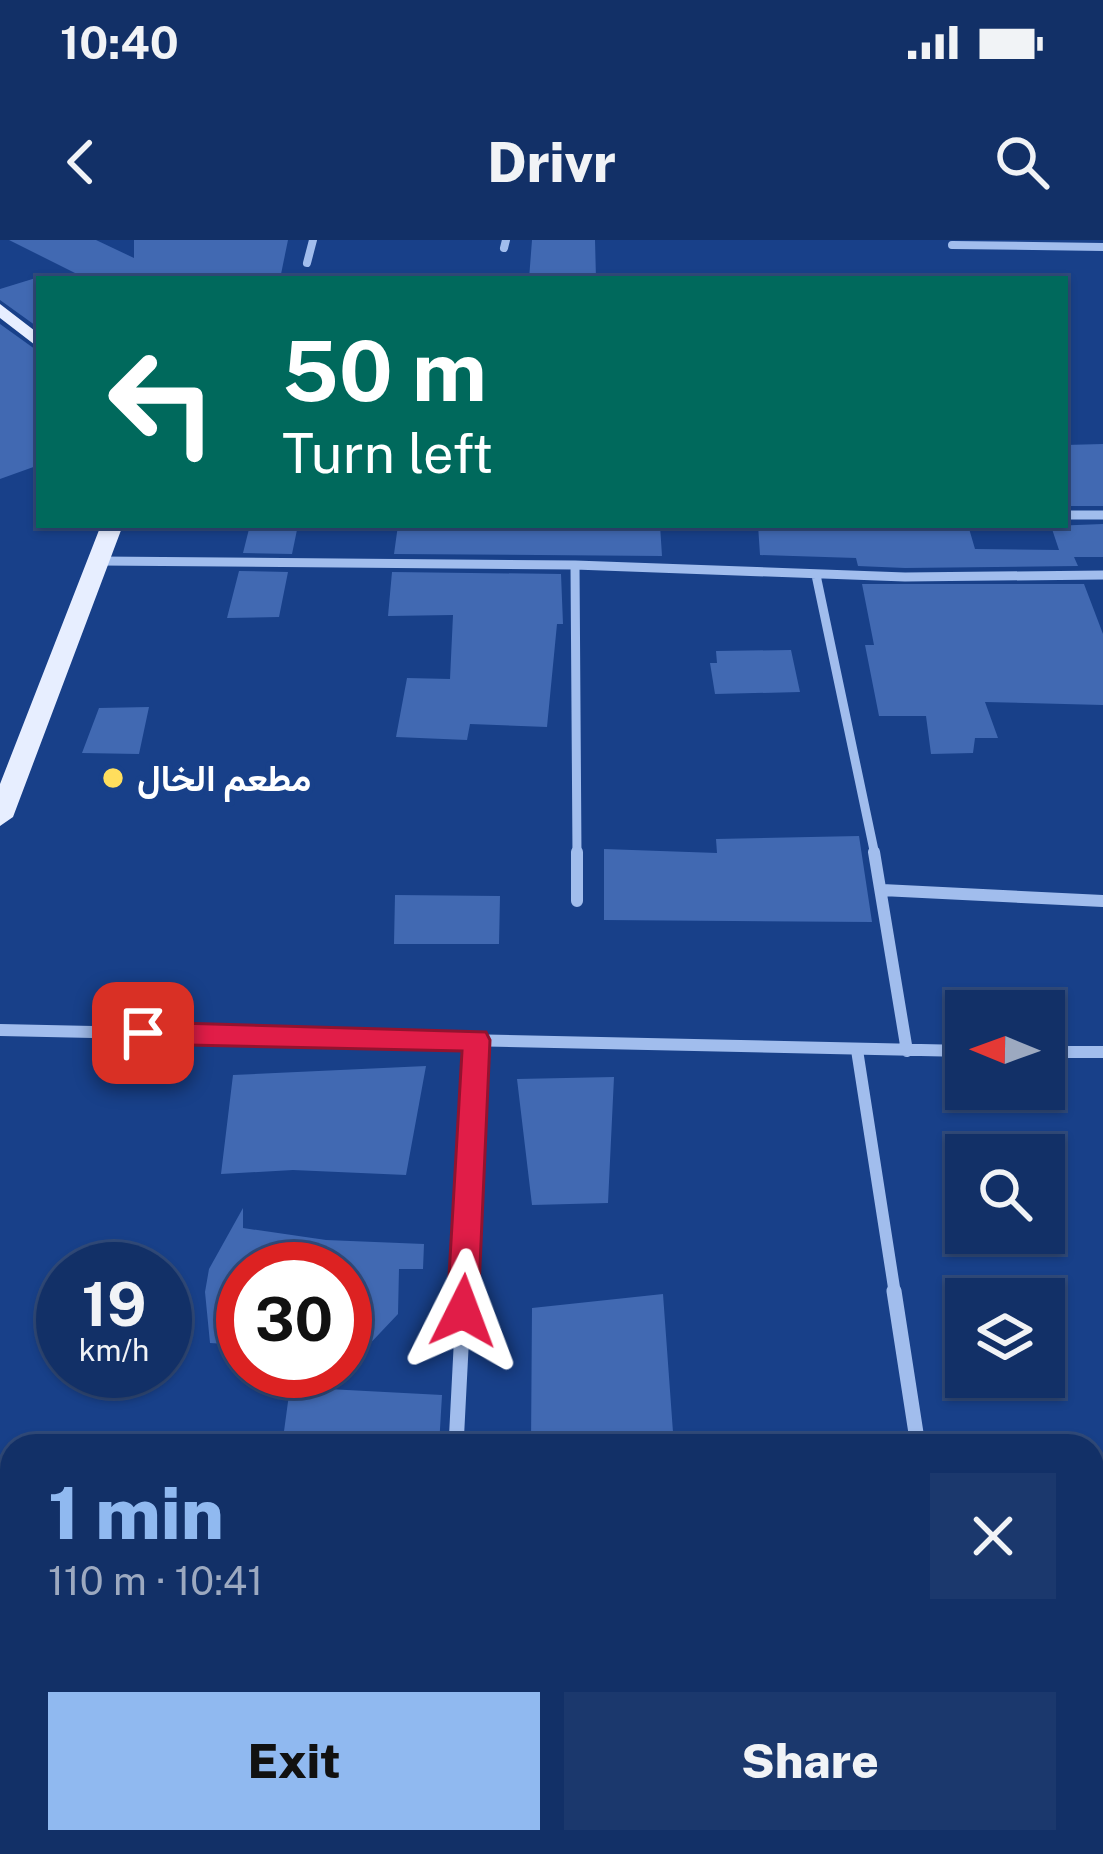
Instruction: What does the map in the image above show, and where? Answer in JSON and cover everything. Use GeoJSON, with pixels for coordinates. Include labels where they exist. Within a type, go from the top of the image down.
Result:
{"type":"FeatureCollection","features":[{"type":"Feature","properties":{"kind":"main road"},"geometry":{"type":"LineString","coordinates":[[0,309],[36,341]]}},
{"type":"Feature","properties":{"kind":"main road"},"geometry":{"type":"LineString","coordinates":[[0,818],[111,528]]}},
{"type":"Feature","properties":{"kind":"street"},"geometry":{"type":"LineString","coordinates":[[307,263],[314,240]]}},
{"type":"Feature","properties":{"kind":"street"},"geometry":{"type":"LineString","coordinates":[[952,245],[1103,248]]}},
{"type":"Feature","properties":{"kind":"street"},"geometry":{"type":"LineString","coordinates":[[1068,515],[1103,515]]}},
{"type":"Feature","properties":{"kind":"street"},"geometry":{"type":"LineString","coordinates":[[100,560],[575,565],[816,575],[1103,575]]}},
{"type":"Feature","properties":{"kind":"street"},"geometry":{"type":"LineString","coordinates":[[575,565],[577,901]]}},
{"type":"Feature","properties":{"kind":"street"},"geometry":{"type":"LineString","coordinates":[[816,575],[881,890],[907,1051]]}},
{"type":"Feature","properties":{"kind":"street"},"geometry":{"type":"LineString","coordinates":[[881,890],[1103,901]]}},
{"type":"Feature","properties":{"kind":"street"},"geometry":{"type":"LineString","coordinates":[[0,1030],[945,1052]]}},
{"type":"Feature","properties":{"kind":"street"},"geometry":{"type":"LineString","coordinates":[[457,1434],[476,1040]]}},
{"type":"Feature","properties":{"kind":"street"},"geometry":{"type":"LineString","coordinates":[[856,1050],[917,1434]]}},
{"type":"Feature","properties":{"kind":"street"},"geometry":{"type":"LineString","coordinates":[[1065,1052],[1103,1052]]}},
{"type":"Feature","properties":{"kind":"building"},"geometry":{"type":"Polygon","coordinates":[[[9,240],[96,240],[134,258],[134,240],[288,240],[281,276],[81,276],[9,240]]]}},
{"type":"Feature","properties":{"kind":"building"},"geometry":{"type":"Polygon","coordinates":[[[532,240],[595,240],[596,276],[529,276],[532,240]]]}},
{"type":"Feature","properties":{"kind":"building"},"geometry":{"type":"Polygon","coordinates":[[[36,278],[36,326],[0,300],[0,289],[36,278]]]}},
{"type":"Feature","properties":{"kind":"building"},"geometry":{"type":"Polygon","coordinates":[[[0,324],[36,350],[36,466],[0,479],[0,324]]]}},
{"type":"Feature","properties":{"kind":"building"},"geometry":{"type":"Polygon","coordinates":[[[1103,444],[1103,506],[1068,506],[1068,445],[1103,444]]]}},
{"type":"Feature","properties":{"kind":"building"},"geometry":{"type":"Polygon","coordinates":[[[1103,524],[1103,557],[1074,557],[1078,566],[858,566],[856,558],[760,555],[758,528],[969,528],[975,549],[1059,550],[1052,528],[1103,524]]]}},
{"type":"Feature","properties":{"kind":"building"},"geometry":{"type":"Polygon","coordinates":[[[249,528],[297,528],[292,554],[243,553],[249,528]]]}},
{"type":"Feature","properties":{"kind":"building"},"geometry":{"type":"Polygon","coordinates":[[[398,528],[660,528],[662,556],[394,554],[398,528]]]}},
{"type":"Feature","properties":{"kind":"building"},"geometry":{"type":"Polygon","coordinates":[[[239,571],[288,572],[279,617],[227,618],[239,571]]]}},
{"type":"Feature","properties":{"kind":"building"},"geometry":{"type":"Polygon","coordinates":[[[392,572],[561,574],[563,624],[557,624],[547,727],[470,724],[467,740],[396,737],[407,678],[450,679],[453,615],[388,616],[392,572]]]}},
{"type":"Feature","properties":{"kind":"building"},"geometry":{"type":"Polygon","coordinates":[[[862,584],[1084,584],[1103,634],[1103,705],[985,702],[998,738],[975,738],[973,753],[931,754],[926,716],[879,716],[865,645],[874,645],[862,584]]]}},
{"type":"Feature","properties":{"kind":"building"},"geometry":{"type":"Polygon","coordinates":[[[791,650],[800,692],[715,694],[710,663],[717,663],[716,651],[791,650]]]}},
{"type":"Feature","properties":{"kind":"building"},"geometry":{"type":"Polygon","coordinates":[[[149,707],[139,754],[82,753],[99,708],[149,707]]]}},
{"type":"Feature","properties":{"kind":"building"},"geometry":{"type":"Polygon","coordinates":[[[859,836],[872,922],[604,920],[604,849],[717,853],[716,839],[859,836]]]}},
{"type":"Feature","properties":{"kind":"building"},"geometry":{"type":"Polygon","coordinates":[[[395,895],[500,896],[499,944],[394,944],[395,895]]]}},
{"type":"Feature","properties":{"kind":"building"},"geometry":{"type":"Polygon","coordinates":[[[426,1066],[406,1175],[293,1170],[221,1174],[233,1075],[426,1066]]]}},
{"type":"Feature","properties":{"kind":"building"},"geometry":{"type":"Polygon","coordinates":[[[614,1077],[608,1203],[532,1205],[517,1079],[614,1077]]]}},
{"type":"Feature","properties":{"kind":"building"},"geometry":{"type":"Polygon","coordinates":[[[243,1208],[243,1228],[326,1240],[424,1244],[423,1269],[399,1269],[398,1314],[372,1341],[372,1242],[224,1242],[243,1208]]]}},
{"type":"Feature","properties":{"kind":"building"},"geometry":{"type":"Polygon","coordinates":[[[216,1256],[216,1343],[210,1343],[205,1292],[216,1256]]]}},
{"type":"Feature","properties":{"kind":"building"},"geometry":{"type":"Polygon","coordinates":[[[663,1294],[673,1434],[531,1434],[532,1308],[663,1294]]]}},
{"type":"Feature","properties":{"kind":"building"},"geometry":{"type":"Polygon","coordinates":[[[372,1391],[442,1395],[440,1434],[284,1434],[289,1398],[372,1398],[372,1391]]]}},
{"type":"Feature","properties":{"kind":"place","name":"مطعم الخال"},"geometry":{"type":"Point","coordinates":[113,778]}},
{"type":"Feature","properties":{"kind":"route"},"geometry":{"type":"LineString","coordinates":[[143,1033],[476,1040],[463,1311]]}}]}
